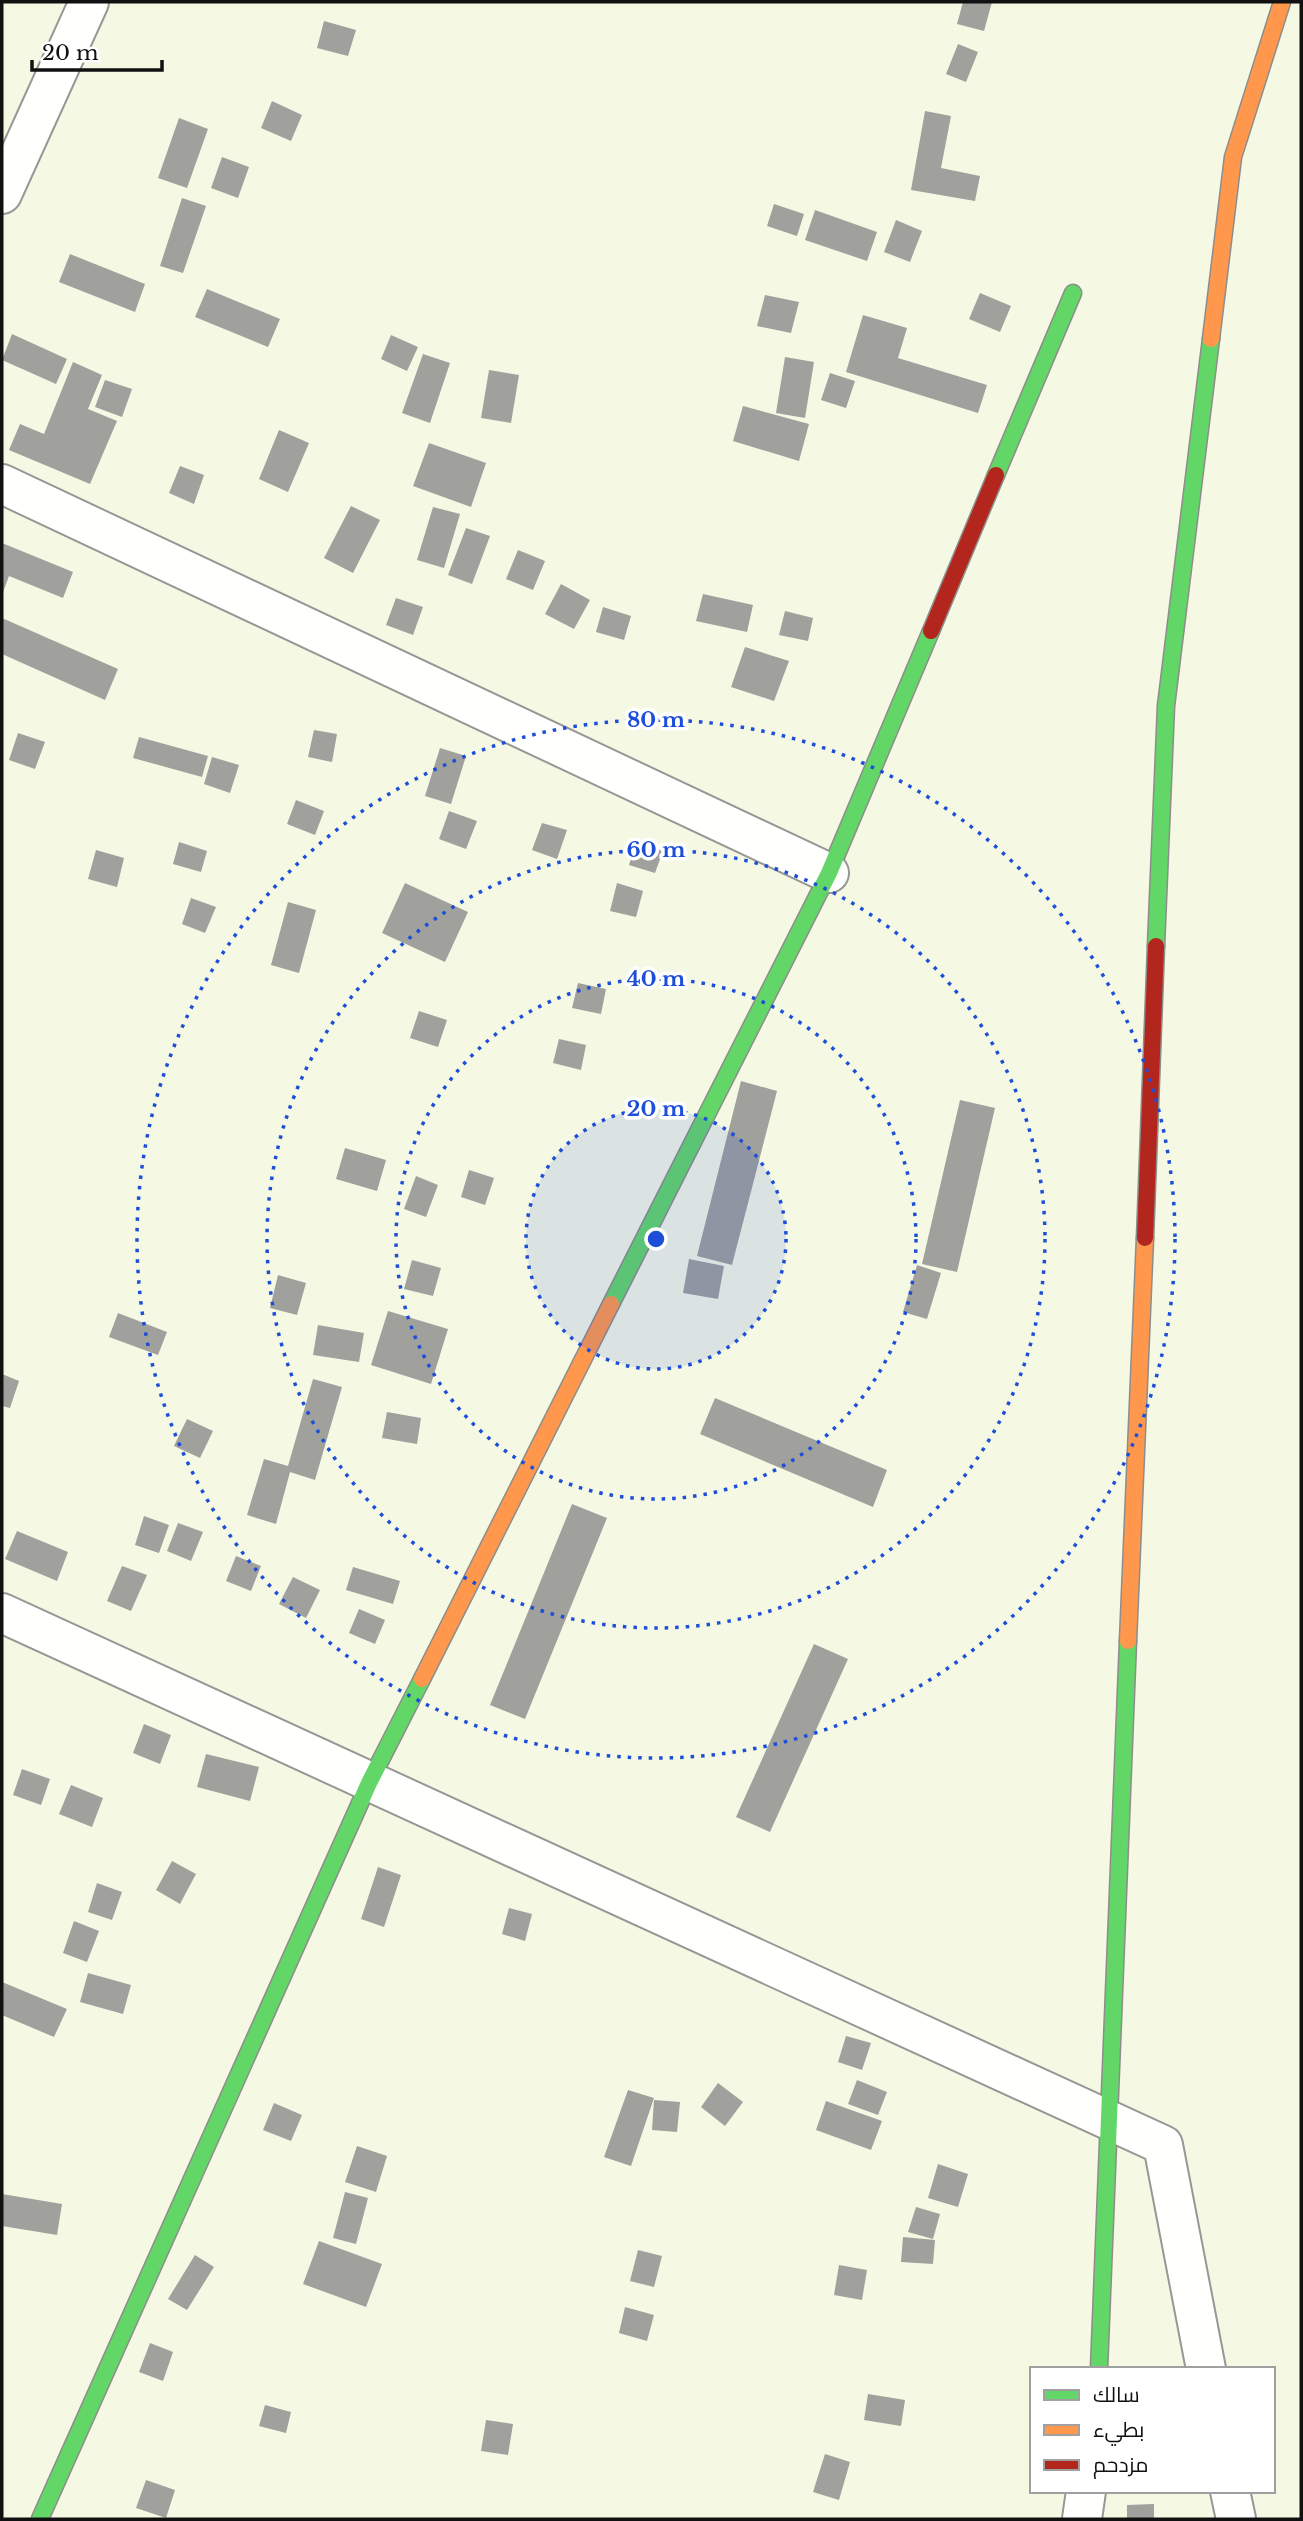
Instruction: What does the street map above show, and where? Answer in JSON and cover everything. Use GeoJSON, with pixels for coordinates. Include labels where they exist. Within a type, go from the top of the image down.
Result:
{"type":"FeatureCollection","features":[{"type":"Feature","properties":{"kind":"street"},"geometry":{"type":"LineString","coordinates":[[2,194],[89,2]]}},
{"type":"Feature","properties":{"kind":"street"},"geometry":{"type":"LineString","coordinates":[[1099,2367],[1166,706],[1233,157],[1282,2]]}},
{"type":"Feature","properties":{"kind":"street"},"geometry":{"type":"LineString","coordinates":[[40,2519],[369,1783],[829,873],[1073,293]]}},
{"type":"Feature","properties":{"kind":"street"},"geometry":{"type":"LineString","coordinates":[[2,484],[829,873]]}},
{"type":"Feature","properties":{"kind":"street"},"geometry":{"type":"LineString","coordinates":[[2,1613],[1163,2145],[1206,2367]]}},
{"type":"Feature","properties":{"kind":"street"},"geometry":{"type":"LineString","coordinates":[[1082,2519],[1086,2493]]}},
{"type":"Feature","properties":{"kind":"street"},"geometry":{"type":"LineString","coordinates":[[1230,2493],[1236,2519]]}},
{"type":"Feature","properties":{"kind":"green space"},"geometry":{"type":"Polygon","coordinates":[[[2,2],[1301,2],[1301,2519],[2,2519],[2,2]]]}},
{"type":"Feature","properties":{"kind":"building"},"geometry":{"type":"Polygon","coordinates":[[[963,2],[992,2],[984,31],[957,24],[963,2]]]}},
{"type":"Feature","properties":{"kind":"building"},"geometry":{"type":"Polygon","coordinates":[[[324,21],[356,30],[348,56],[317,48],[324,21]]]}},
{"type":"Feature","properties":{"kind":"building"},"geometry":{"type":"Polygon","coordinates":[[[958,44],[978,52],[966,82],[946,74],[958,44]]]}},
{"type":"Feature","properties":{"kind":"building"},"geometry":{"type":"Polygon","coordinates":[[[272,101],[302,115],[291,141],[261,128],[272,101]]]}},
{"type":"Feature","properties":{"kind":"building"},"geometry":{"type":"Polygon","coordinates":[[[925,111],[951,116],[941,168],[980,176],[975,201],[911,190],[925,111]]]}},
{"type":"Feature","properties":{"kind":"building"},"geometry":{"type":"Polygon","coordinates":[[[179,118],[208,129],[187,188],[158,178],[179,118]]]}},
{"type":"Feature","properties":{"kind":"building"},"geometry":{"type":"Polygon","coordinates":[[[222,157],[249,167],[238,198],[211,188],[222,157]]]}},
{"type":"Feature","properties":{"kind":"building"},"geometry":{"type":"Polygon","coordinates":[[[182,198],[206,206],[183,273],[160,266],[182,198]]]}},
{"type":"Feature","properties":{"kind":"building"},"geometry":{"type":"Polygon","coordinates":[[[774,204],[804,214],[797,236],[767,226],[774,204]]]}},
{"type":"Feature","properties":{"kind":"building"},"geometry":{"type":"Polygon","coordinates":[[[815,210],[877,232],[867,261],[805,240],[815,210]]]}},
{"type":"Feature","properties":{"kind":"building"},"geometry":{"type":"Polygon","coordinates":[[[896,220],[922,231],[910,262],[884,252],[896,220]]]}},
{"type":"Feature","properties":{"kind":"building"},"geometry":{"type":"Polygon","coordinates":[[[70,254],[145,284],[135,312],[59,282],[70,254]]]}},
{"type":"Feature","properties":{"kind":"building"},"geometry":{"type":"Polygon","coordinates":[[[207,289],[280,319],[268,347],[195,317],[207,289]]]}},
{"type":"Feature","properties":{"kind":"building"},"geometry":{"type":"Polygon","coordinates":[[[980,293],[1011,306],[1000,332],[969,319],[980,293]]]}},
{"type":"Feature","properties":{"kind":"building"},"geometry":{"type":"Polygon","coordinates":[[[765,295],[799,302],[791,333],[757,326],[765,295]]]}},
{"type":"Feature","properties":{"kind":"building"},"geometry":{"type":"Polygon","coordinates":[[[863,315],[907,328],[898,358],[987,385],[978,413],[846,372],[863,315]]]}},
{"type":"Feature","properties":{"kind":"building"},"geometry":{"type":"Polygon","coordinates":[[[12,334],[67,359],[56,384],[2,360],[12,334]]]}},
{"type":"Feature","properties":{"kind":"building"},"geometry":{"type":"Polygon","coordinates":[[[391,335],[418,347],[407,371],[381,359],[391,335]]]}},
{"type":"Feature","properties":{"kind":"building"},"geometry":{"type":"Polygon","coordinates":[[[423,354],[450,363],[430,423],[402,413],[423,354]]]}},
{"type":"Feature","properties":{"kind":"building"},"geometry":{"type":"Polygon","coordinates":[[[785,357],[814,362],[805,418],[776,413],[785,357]]]}},
{"type":"Feature","properties":{"kind":"building"},"geometry":{"type":"Polygon","coordinates":[[[73,362],[102,375],[88,409],[117,421],[90,484],[9,450],[20,424],[44,434],[73,362]]]}},
{"type":"Feature","properties":{"kind":"building"},"geometry":{"type":"Polygon","coordinates":[[[489,370],[519,375],[511,423],[481,418],[489,370]]]}},
{"type":"Feature","properties":{"kind":"building"},"geometry":{"type":"Polygon","coordinates":[[[830,373],[855,381],[846,408],[821,400],[830,373]]]}},
{"type":"Feature","properties":{"kind":"building"},"geometry":{"type":"Polygon","coordinates":[[[105,380],[132,389],[122,417],[95,407],[105,380]]]}},
{"type":"Feature","properties":{"kind":"building"},"geometry":{"type":"Polygon","coordinates":[[[743,406],[809,424],[799,461],[733,441],[743,406]]]}},
{"type":"Feature","properties":{"kind":"building"},"geometry":{"type":"Polygon","coordinates":[[[279,430],[309,443],[288,492],[259,479],[279,430]]]}},
{"type":"Feature","properties":{"kind":"building"},"geometry":{"type":"Polygon","coordinates":[[[429,443],[486,463],[471,507],[413,486],[429,443]]]}},
{"type":"Feature","properties":{"kind":"building"},"geometry":{"type":"Polygon","coordinates":[[[180,466],[204,475],[194,504],[169,493],[180,466]]]}},
{"type":"Feature","properties":{"kind":"building"},"geometry":{"type":"Polygon","coordinates":[[[351,506],[380,520],[353,573],[324,558],[351,506]]]}},
{"type":"Feature","properties":{"kind":"building"},"geometry":{"type":"Polygon","coordinates":[[[433,507],[460,514],[444,568],[417,560],[433,507]]]}},
{"type":"Feature","properties":{"kind":"building"},"geometry":{"type":"Polygon","coordinates":[[[466,528],[490,536],[472,584],[448,575],[466,528]]]}},
{"type":"Feature","properties":{"kind":"building"},"geometry":{"type":"Polygon","coordinates":[[[2,543],[73,572],[63,598],[9,576],[2,595],[2,543]]]}},
{"type":"Feature","properties":{"kind":"building"},"geometry":{"type":"Polygon","coordinates":[[[518,550],[545,561],[533,590],[506,579],[518,550]]]}},
{"type":"Feature","properties":{"kind":"building"},"geometry":{"type":"Polygon","coordinates":[[[561,584],[590,600],[574,629],[545,614],[561,584]]]}},
{"type":"Feature","properties":{"kind":"building"},"geometry":{"type":"Polygon","coordinates":[[[703,594],[753,605],[747,632],[696,621],[703,594]]]}},
{"type":"Feature","properties":{"kind":"building"},"geometry":{"type":"Polygon","coordinates":[[[396,598],[423,607],[413,635],[386,625],[396,598]]]}},
{"type":"Feature","properties":{"kind":"building"},"geometry":{"type":"Polygon","coordinates":[[[603,607],[631,616],[624,640],[596,632],[603,607]]]}},
{"type":"Feature","properties":{"kind":"building"},"geometry":{"type":"Polygon","coordinates":[[[785,611],[813,618],[808,641],[779,635],[785,611]]]}},
{"type":"Feature","properties":{"kind":"building"},"geometry":{"type":"Polygon","coordinates":[[[2,618],[118,669],[105,700],[2,654],[2,618]]]}},
{"type":"Feature","properties":{"kind":"building"},"geometry":{"type":"Polygon","coordinates":[[[745,647],[789,661],[774,701],[731,687],[745,647]]]}},
{"type":"Feature","properties":{"kind":"building"},"geometry":{"type":"Polygon","coordinates":[[[314,730],[337,734],[332,762],[308,757],[314,730]]]}},
{"type":"Feature","properties":{"kind":"building"},"geometry":{"type":"Polygon","coordinates":[[[18,733],[45,742],[35,769],[9,760],[18,733]]]}},
{"type":"Feature","properties":{"kind":"building"},"geometry":{"type":"Polygon","coordinates":[[[139,737],[208,756],[202,777],[133,758],[139,737]]]}},
{"type":"Feature","properties":{"kind":"building"},"geometry":{"type":"Polygon","coordinates":[[[440,748],[466,756],[451,804],[425,796],[440,748]]]}},
{"type":"Feature","properties":{"kind":"building"},"geometry":{"type":"Polygon","coordinates":[[[212,757],[239,765],[230,793],[204,784],[212,757]]]}},
{"type":"Feature","properties":{"kind":"building"},"geometry":{"type":"Polygon","coordinates":[[[296,800],[324,811],[315,835],[287,824],[296,800]]]}},
{"type":"Feature","properties":{"kind":"building"},"geometry":{"type":"Polygon","coordinates":[[[449,811],[477,821],[466,849],[439,839],[449,811]]]}},
{"type":"Feature","properties":{"kind":"building"},"geometry":{"type":"Polygon","coordinates":[[[542,823],[567,830],[557,859],[532,850],[542,823]]]}},
{"type":"Feature","properties":{"kind":"building"},"geometry":{"type":"Polygon","coordinates":[[[179,842],[207,851],[201,872],[173,864],[179,842]]]}},
{"type":"Feature","properties":{"kind":"building"},"geometry":{"type":"Polygon","coordinates":[[[636,842],[663,851],[655,873],[629,865],[636,842]]]}},
{"type":"Feature","properties":{"kind":"building"},"geometry":{"type":"Polygon","coordinates":[[[96,850],[124,858],[117,887],[88,879],[96,850]]]}},
{"type":"Feature","properties":{"kind":"building"},"geometry":{"type":"Polygon","coordinates":[[[405,883],[468,912],[445,962],[382,933],[405,883]]]}},
{"type":"Feature","properties":{"kind":"building"},"geometry":{"type":"Polygon","coordinates":[[[617,883],[643,891],[636,917],[610,911],[617,883]]]}},
{"type":"Feature","properties":{"kind":"building"},"geometry":{"type":"Polygon","coordinates":[[[191,898],[216,907],[205,933],[182,924],[191,898]]]}},
{"type":"Feature","properties":{"kind":"building"},"geometry":{"type":"Polygon","coordinates":[[[288,902],[316,910],[299,973],[271,965],[288,902]]]}},
{"type":"Feature","properties":{"kind":"building"},"geometry":{"type":"Polygon","coordinates":[[[578,983],[606,989],[601,1014],[572,1008],[578,983]]]}},
{"type":"Feature","properties":{"kind":"building"},"geometry":{"type":"Polygon","coordinates":[[[419,1011],[447,1020],[438,1047],[410,1038],[419,1011]]]}},
{"type":"Feature","properties":{"kind":"building"},"geometry":{"type":"Polygon","coordinates":[[[559,1039],[586,1045],[581,1070],[553,1063],[559,1039]]]}},
{"type":"Feature","properties":{"kind":"building"},"geometry":{"type":"Polygon","coordinates":[[[741,1081],[777,1091],[732,1265],[697,1256],[741,1081]]]}},
{"type":"Feature","properties":{"kind":"building"},"geometry":{"type":"Polygon","coordinates":[[[960,1100],[995,1108],[957,1272],[922,1264],[960,1100]]]}},
{"type":"Feature","properties":{"kind":"building"},"geometry":{"type":"Polygon","coordinates":[[[345,1148],[386,1160],[377,1191],[336,1179],[345,1148]]]}},
{"type":"Feature","properties":{"kind":"building"},"geometry":{"type":"Polygon","coordinates":[[[469,1170],[494,1178],[485,1205],[461,1197],[469,1170]]]}},
{"type":"Feature","properties":{"kind":"building"},"geometry":{"type":"Polygon","coordinates":[[[416,1176],[438,1185],[426,1217],[404,1209],[416,1176]]]}},
{"type":"Feature","properties":{"kind":"building"},"geometry":{"type":"Polygon","coordinates":[[[689,1259],[724,1266],[718,1299],[683,1293],[689,1259]]]}},
{"type":"Feature","properties":{"kind":"building"},"geometry":{"type":"Polygon","coordinates":[[[412,1260],[441,1268],[433,1296],[404,1289],[412,1260]]]}},
{"type":"Feature","properties":{"kind":"building"},"geometry":{"type":"Polygon","coordinates":[[[917,1265],[941,1273],[927,1319],[903,1312],[917,1265]]]}},
{"type":"Feature","properties":{"kind":"building"},"geometry":{"type":"Polygon","coordinates":[[[278,1275],[306,1283],[297,1315],[270,1308],[278,1275]]]}},
{"type":"Feature","properties":{"kind":"building"},"geometry":{"type":"Polygon","coordinates":[[[388,1311],[448,1329],[431,1384],[371,1365],[388,1311]]]}},
{"type":"Feature","properties":{"kind":"building"},"geometry":{"type":"Polygon","coordinates":[[[118,1313],[167,1332],[158,1355],[109,1337],[118,1313]]]}},
{"type":"Feature","properties":{"kind":"building"},"geometry":{"type":"Polygon","coordinates":[[[318,1325],[364,1333],[359,1362],[313,1355],[318,1325]]]}},
{"type":"Feature","properties":{"kind":"building"},"geometry":{"type":"Polygon","coordinates":[[[2,1374],[19,1381],[10,1408],[2,1406],[2,1374]]]}},
{"type":"Feature","properties":{"kind":"building"},"geometry":{"type":"Polygon","coordinates":[[[313,1379],[342,1387],[315,1480],[290,1472],[276,1524],[247,1515],[264,1459],[288,1466],[313,1379]]]}},
{"type":"Feature","properties":{"kind":"building"},"geometry":{"type":"Polygon","coordinates":[[[715,1398],[887,1470],[873,1507],[700,1434],[715,1398]]]}},
{"type":"Feature","properties":{"kind":"building"},"geometry":{"type":"Polygon","coordinates":[[[387,1412],[421,1418],[417,1444],[382,1438],[387,1412]]]}},
{"type":"Feature","properties":{"kind":"building"},"geometry":{"type":"Polygon","coordinates":[[[187,1419],[213,1431],[200,1458],[174,1446],[187,1419]]]}},
{"type":"Feature","properties":{"kind":"building"},"geometry":{"type":"Polygon","coordinates":[[[572,1504],[607,1518],[525,1719],[490,1705],[572,1504]]]}},
{"type":"Feature","properties":{"kind":"building"},"geometry":{"type":"Polygon","coordinates":[[[144,1516],[169,1525],[159,1553],[135,1545],[144,1516]]]}},
{"type":"Feature","properties":{"kind":"building"},"geometry":{"type":"Polygon","coordinates":[[[178,1523],[203,1532],[191,1561],[167,1551],[178,1523]]]}},
{"type":"Feature","properties":{"kind":"building"},"geometry":{"type":"Polygon","coordinates":[[[17,1531],[68,1552],[57,1581],[5,1559],[17,1531]]]}},
{"type":"Feature","properties":{"kind":"building"},"geometry":{"type":"Polygon","coordinates":[[[236,1556],[261,1566],[251,1591],[226,1581],[236,1556]]]}},
{"type":"Feature","properties":{"kind":"building"},"geometry":{"type":"Polygon","coordinates":[[[122,1566],[147,1575],[131,1611],[107,1601],[122,1566]]]}},
{"type":"Feature","properties":{"kind":"building"},"geometry":{"type":"Polygon","coordinates":[[[353,1567],[400,1581],[393,1604],[346,1590],[353,1567]]]}},
{"type":"Feature","properties":{"kind":"building"},"geometry":{"type":"Polygon","coordinates":[[[293,1577],[320,1590],[306,1618],[279,1604],[293,1577]]]}},
{"type":"Feature","properties":{"kind":"building"},"geometry":{"type":"Polygon","coordinates":[[[359,1609],[385,1620],[375,1644],[349,1633],[359,1609]]]}},
{"type":"Feature","properties":{"kind":"building"},"geometry":{"type":"Polygon","coordinates":[[[814,1644],[848,1659],[770,1832],[736,1817],[814,1644]]]}},
{"type":"Feature","properties":{"kind":"building"},"geometry":{"type":"Polygon","coordinates":[[[144,1724],[171,1735],[160,1764],[133,1753],[144,1724]]]}},
{"type":"Feature","properties":{"kind":"building"},"geometry":{"type":"Polygon","coordinates":[[[206,1754],[259,1767],[250,1801],[197,1787],[206,1754]]]}},
{"type":"Feature","properties":{"kind":"building"},"geometry":{"type":"Polygon","coordinates":[[[22,1769],[50,1779],[41,1805],[13,1795],[22,1769]]]}},
{"type":"Feature","properties":{"kind":"building"},"geometry":{"type":"Polygon","coordinates":[[[71,1785],[103,1798],[92,1827],[59,1814],[71,1785]]]}},
{"type":"Feature","properties":{"kind":"building"},"geometry":{"type":"Polygon","coordinates":[[[172,1861],[196,1874],[180,1904],[156,1890],[172,1861]]]}},
{"type":"Feature","properties":{"kind":"building"},"geometry":{"type":"Polygon","coordinates":[[[378,1867],[401,1875],[384,1927],[361,1919],[378,1867]]]}},
{"type":"Feature","properties":{"kind":"building"},"geometry":{"type":"Polygon","coordinates":[[[97,1883],[122,1892],[112,1920],[88,1912],[97,1883]]]}},
{"type":"Feature","properties":{"kind":"building"},"geometry":{"type":"Polygon","coordinates":[[[509,1908],[532,1914],[525,1941],[502,1934],[509,1908]]]}},
{"type":"Feature","properties":{"kind":"building"},"geometry":{"type":"Polygon","coordinates":[[[74,1921],[99,1931],[87,1962],[63,1953],[74,1921]]]}},
{"type":"Feature","properties":{"kind":"building"},"geometry":{"type":"Polygon","coordinates":[[[88,1973],[131,1985],[123,2014],[80,2002],[88,1973]]]}},
{"type":"Feature","properties":{"kind":"building"},"geometry":{"type":"Polygon","coordinates":[[[2,1982],[67,2009],[54,2037],[2,2015],[2,1982]]]}},
{"type":"Feature","properties":{"kind":"building"},"geometry":{"type":"Polygon","coordinates":[[[846,2036],[871,2043],[862,2070],[838,2062],[846,2036]]]}},
{"type":"Feature","properties":{"kind":"building"},"geometry":{"type":"Polygon","coordinates":[[[857,2080],[887,2092],[878,2115],[848,2104],[857,2080]]]}},
{"type":"Feature","properties":{"kind":"building"},"geometry":{"type":"Polygon","coordinates":[[[718,2083],[743,2102],[725,2126],[701,2107],[718,2083]]]}},
{"type":"Feature","properties":{"kind":"building"},"geometry":{"type":"Polygon","coordinates":[[[628,2090],[654,2098],[631,2166],[604,2157],[628,2090]]]}},
{"type":"Feature","properties":{"kind":"building"},"geometry":{"type":"Polygon","coordinates":[[[654,2100],[680,2102],[677,2132],[652,2130],[654,2100]]]}},
{"type":"Feature","properties":{"kind":"building"},"geometry":{"type":"Polygon","coordinates":[[[826,2101],[882,2121],[871,2150],[816,2130],[826,2101]]]}},
{"type":"Feature","properties":{"kind":"building"},"geometry":{"type":"Polygon","coordinates":[[[274,2103],[302,2115],[291,2141],[263,2130],[274,2103]]]}},
{"type":"Feature","properties":{"kind":"building"},"geometry":{"type":"Polygon","coordinates":[[[357,2146],[387,2156],[376,2192],[345,2182],[357,2146]]]}},
{"type":"Feature","properties":{"kind":"building"},"geometry":{"type":"Polygon","coordinates":[[[938,2164],[968,2174],[958,2207],[928,2198],[938,2164]]]}},
{"type":"Feature","properties":{"kind":"building"},"geometry":{"type":"Polygon","coordinates":[[[345,2192],[368,2198],[356,2244],[333,2238],[345,2192]]]}},
{"type":"Feature","properties":{"kind":"building"},"geometry":{"type":"Polygon","coordinates":[[[2,2194],[62,2204],[57,2235],[2,2226],[2,2194]]]}},
{"type":"Feature","properties":{"kind":"building"},"geometry":{"type":"Polygon","coordinates":[[[916,2207],[940,2214],[933,2239],[908,2232],[916,2207]]]}},
{"type":"Feature","properties":{"kind":"building"},"geometry":{"type":"Polygon","coordinates":[[[903,2237],[935,2240],[933,2264],[901,2262],[903,2237]]]}},
{"type":"Feature","properties":{"kind":"building"},"geometry":{"type":"Polygon","coordinates":[[[319,2241],[382,2264],[366,2307],[303,2284],[319,2241]]]}},
{"type":"Feature","properties":{"kind":"building"},"geometry":{"type":"Polygon","coordinates":[[[638,2250],[662,2256],[654,2287],[630,2281],[638,2250]]]}},
{"type":"Feature","properties":{"kind":"building"},"geometry":{"type":"Polygon","coordinates":[[[195,2255],[214,2267],[187,2310],[168,2299],[195,2255]]]}},
{"type":"Feature","properties":{"kind":"building"},"geometry":{"type":"Polygon","coordinates":[[[839,2265],[867,2270],[862,2300],[834,2295],[839,2265]]]}},
{"type":"Feature","properties":{"kind":"building"},"geometry":{"type":"Polygon","coordinates":[[[625,2307],[654,2315],[647,2341],[619,2333],[625,2307]]]}},
{"type":"Feature","properties":{"kind":"building"},"geometry":{"type":"Polygon","coordinates":[[[150,2343],[173,2352],[163,2381],[139,2372],[150,2343]]]}},
{"type":"Feature","properties":{"kind":"building"},"geometry":{"type":"Polygon","coordinates":[[[868,2394],[905,2400],[901,2426],[864,2420],[868,2394]]]}},
{"type":"Feature","properties":{"kind":"building"},"geometry":{"type":"Polygon","coordinates":[[[265,2405],[291,2412],[286,2433],[259,2426],[265,2405]]]}},
{"type":"Feature","properties":{"kind":"building"},"geometry":{"type":"Polygon","coordinates":[[[486,2420],[513,2424],[508,2455],[481,2451],[486,2420]]]}},
{"type":"Feature","properties":{"kind":"building"},"geometry":{"type":"Polygon","coordinates":[[[825,2454],[850,2462],[839,2500],[813,2492],[825,2454]]]}},
{"type":"Feature","properties":{"kind":"building"},"geometry":{"type":"Polygon","coordinates":[[[146,2480],[175,2490],[166,2518],[136,2508],[146,2480]]]}},
{"type":"Feature","properties":{"kind":"building"},"geometry":{"type":"Polygon","coordinates":[[[1154,2504],[1154,2519],[1127,2519],[1127,2505],[1154,2504]]]}},
{"type":"Feature","properties":{"kind":"traffic: fast"},"geometry":{"type":"LineString","coordinates":[[996,475],[1073,293]]}},
{"type":"Feature","properties":{"kind":"traffic: fast"},"geometry":{"type":"LineString","coordinates":[[1156,946],[1166,706],[1211,339]]}},
{"type":"Feature","properties":{"kind":"traffic: fast"},"geometry":{"type":"LineString","coordinates":[[611,1304],[829,873],[931,631]]}},
{"type":"Feature","properties":{"kind":"traffic: fast"},"geometry":{"type":"LineString","coordinates":[[1099,2367],[1128,1641]]}},
{"type":"Feature","properties":{"kind":"traffic: fast"},"geometry":{"type":"LineString","coordinates":[[40,2519],[369,1783],[422,1679]]}},
{"type":"Feature","properties":{"kind":"traffic: slow"},"geometry":{"type":"LineString","coordinates":[[1211,339],[1233,157],[1282,2]]}},
{"type":"Feature","properties":{"kind":"traffic: slow"},"geometry":{"type":"LineString","coordinates":[[1128,1641],[1145,1238]]}},
{"type":"Feature","properties":{"kind":"traffic: slow"},"geometry":{"type":"LineString","coordinates":[[422,1679],[611,1304]]}},
{"type":"Feature","properties":{"kind":"traffic: jam"},"geometry":{"type":"LineString","coordinates":[[931,631],[996,475]]}},
{"type":"Feature","properties":{"kind":"traffic: jam"},"geometry":{"type":"LineString","coordinates":[[1145,1238],[1156,946]]}}]}
